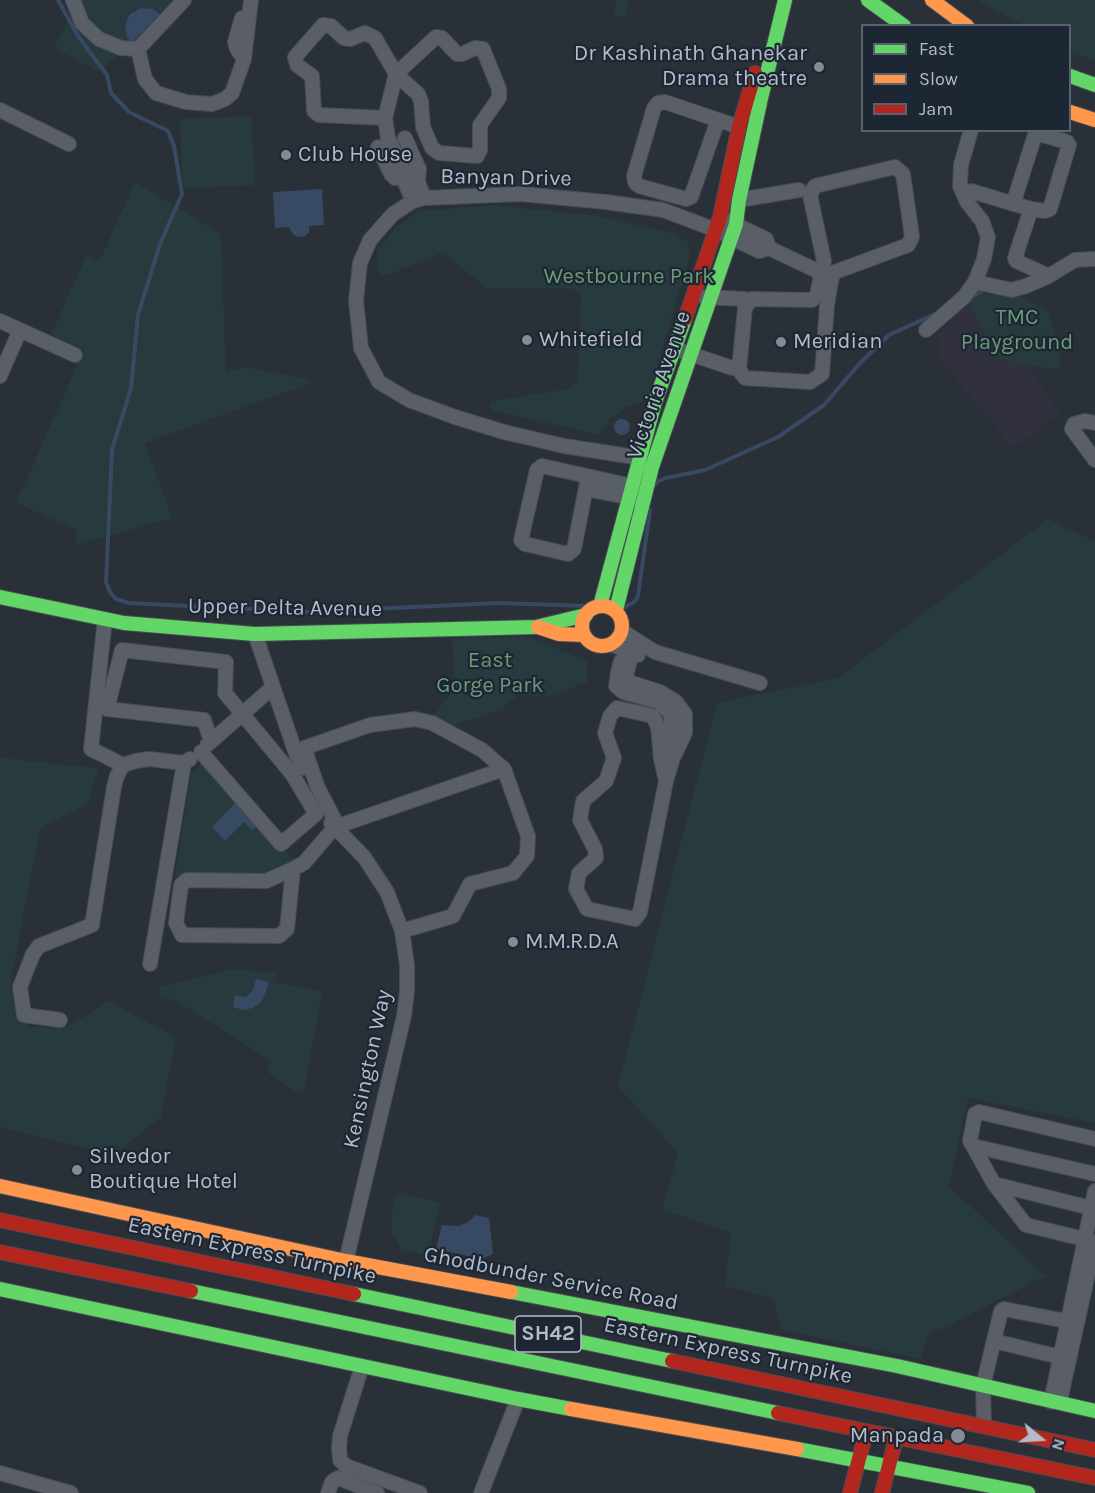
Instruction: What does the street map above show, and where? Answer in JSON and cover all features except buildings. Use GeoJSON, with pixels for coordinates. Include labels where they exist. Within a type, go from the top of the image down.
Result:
{"type":"FeatureCollection","features":[{"type":"Feature","properties":{"kind":"street"},"geometry":{"type":"LineString","coordinates":[[73,0],[82,23],[99,39],[121,48],[138,48],[184,0]]}},
{"type":"Feature","properties":{"kind":"street"},"geometry":{"type":"LineString","coordinates":[[243,0],[242,25],[235,42],[244,59]]}},
{"type":"Feature","properties":{"kind":"street"},"geometry":{"type":"LineString","coordinates":[[138,48],[145,79],[156,93],[194,103],[212,104],[225,99],[232,93],[244,59],[251,0]]}},
{"type":"Feature","properties":{"kind":"street","name":"Victoria Avenue"},"geometry":{"type":"LineString","coordinates":[[616,610],[632,546],[655,402],[718,224],[739,127],[781,0]]}},
{"type":"Feature","properties":{"kind":"street","name":"Victoria Avenue"},"geometry":{"type":"LineString","coordinates":[[647,459],[672,407],[734,231],[781,0]]}},
{"type":"Feature","properties":{"kind":"street"},"geometry":{"type":"LineString","coordinates":[[868,0],[901,24]]}},
{"type":"Feature","properties":{"kind":"street"},"geometry":{"type":"LineString","coordinates":[[932,0],[964,24]]}},
{"type":"Feature","properties":{"kind":"street"},"geometry":{"type":"LineString","coordinates":[[385,118],[319,115],[314,111],[312,76],[297,65],[295,57],[323,25],[331,26],[344,38],[350,39],[365,33],[375,38],[396,74],[418,94],[421,101],[423,127],[432,148],[439,153],[477,156],[480,150],[480,125],[499,98],[500,89],[483,49],[475,48],[457,54],[442,38],[436,37],[396,74],[385,118],[387,138],[402,168],[402,176],[418,199]]}},
{"type":"Feature","properties":{"kind":"street"},"geometry":{"type":"LineString","coordinates":[[1071,76],[1095,85]]}},
{"type":"Feature","properties":{"kind":"street"},"geometry":{"type":"LineString","coordinates":[[718,120],[691,198],[686,199],[639,186],[634,182],[654,108],[658,103],[665,102],[739,127]]}},
{"type":"Feature","properties":{"kind":"street"},"geometry":{"type":"LineString","coordinates":[[0,110],[69,144]]}},
{"type":"Feature","properties":{"kind":"street"},"geometry":{"type":"LineString","coordinates":[[1071,112],[1095,120]]}},
{"type":"Feature","properties":{"kind":"street"},"geometry":{"type":"LineString","coordinates":[[926,330],[964,297],[975,282],[984,259],[988,237],[982,221],[967,202],[960,186],[961,165],[970,132]]}},
{"type":"Feature","properties":{"kind":"street"},"geometry":{"type":"LineString","coordinates":[[971,191],[1013,204],[1031,209],[1046,211],[1050,208],[1069,146],[1067,142],[1039,134],[1035,135],[1013,204]]}},
{"type":"Feature","properties":{"kind":"street"},"geometry":{"type":"LineString","coordinates":[[405,138],[419,169],[418,199]]}},
{"type":"Feature","properties":{"kind":"street"},"geometry":{"type":"LineString","coordinates":[[378,147],[395,178],[419,169]]}},
{"type":"Feature","properties":{"kind":"street"},"geometry":{"type":"LineString","coordinates":[[826,276],[812,300],[751,299],[745,308],[739,370],[745,378],[810,382],[822,374],[826,276],[810,195],[815,186],[895,167],[903,174],[912,237],[908,245],[826,276]]}},
{"type":"Feature","properties":{"kind":"street"},"geometry":{"type":"LineString","coordinates":[[739,200],[799,190]]}},
{"type":"Feature","properties":{"kind":"street","name":"Banyan Drive"},"geometry":{"type":"LineString","coordinates":[[647,459],[564,447],[504,432],[409,400],[379,382],[361,348],[356,301],[360,263],[370,240],[393,214],[418,199],[521,194],[663,210],[718,224],[734,231],[759,251],[769,248],[826,276]]}},
{"type":"Feature","properties":{"kind":"street"},"geometry":{"type":"LineString","coordinates":[[1031,209],[1015,258],[1016,261],[1049,276]]}},
{"type":"Feature","properties":{"kind":"street"},"geometry":{"type":"LineString","coordinates":[[975,282],[1012,290],[1049,276],[1075,260],[1095,259]]}},
{"type":"Feature","properties":{"kind":"street"},"geometry":{"type":"LineString","coordinates":[[694,296],[744,299]]}},
{"type":"Feature","properties":{"kind":"street"},"geometry":{"type":"LineString","coordinates":[[0,321],[75,355]]}},
{"type":"Feature","properties":{"kind":"street"},"geometry":{"type":"LineString","coordinates":[[0,376],[20,330]]}},
{"type":"Feature","properties":{"kind":"street"},"geometry":{"type":"LineString","coordinates":[[673,348],[732,368]]}},
{"type":"Feature","properties":{"kind":"street"},"geometry":{"type":"LineString","coordinates":[[655,402],[672,407]]}},
{"type":"Feature","properties":{"kind":"street"},"geometry":{"type":"LineString","coordinates":[[1095,423],[1085,420],[1074,424],[1072,429],[1095,460]]}},
{"type":"Feature","properties":{"kind":"street"},"geometry":{"type":"LineString","coordinates":[[587,483],[574,549],[568,554],[525,544],[521,540],[537,470],[542,466],[587,483],[639,493]]}},
{"type":"Feature","properties":{"kind":"street","name":"Victoria Avenue"},"geometry":{"type":"LineString","coordinates":[[600,606],[618,542],[639,493]]}},
{"type":"Feature","properties":{"kind":"street"},"geometry":{"type":"LineString","coordinates":[[618,542],[632,546]]}},
{"type":"Feature","properties":{"kind":"street","name":"Upper Delta Avenue"},"geometry":{"type":"LineString","coordinates":[[0,597],[124,623],[255,634],[536,627],[586,615]]}},
{"type":"Feature","properties":{"kind":"street"},"geometry":{"type":"LineString","coordinates":[[611,644],[619,638],[622,631],[622,621],[616,610],[600,606],[590,610],[582,624],[584,634],[596,645],[611,644],[638,656],[655,652]]}},
{"type":"Feature","properties":{"kind":"street"},"geometry":{"type":"LineString","coordinates":[[105,620],[91,749],[123,765]]}},
{"type":"Feature","properties":{"kind":"street","name":"Upper Delta Avenue"},"geometry":{"type":"LineString","coordinates":[[536,627],[559,634],[584,634]]}},
{"type":"Feature","properties":{"kind":"street"},"geometry":{"type":"LineString","coordinates":[[622,631],[655,652],[760,683]]}},
{"type":"Feature","properties":{"kind":"street","name":"Kensington Way"},"geometry":{"type":"LineString","coordinates":[[255,634],[295,751],[334,828],[364,857],[387,892],[402,931],[407,965],[404,1016],[346,1261]]}},
{"type":"Feature","properties":{"kind":"street"},"geometry":{"type":"LineString","coordinates":[[201,752],[280,844],[316,814],[292,774],[225,693],[226,662],[122,650],[107,709],[204,720],[211,741]]}},
{"type":"Feature","properties":{"kind":"street"},"geometry":{"type":"LineString","coordinates":[[629,652],[626,675],[632,689],[659,702],[671,714],[674,758],[666,781],[640,912],[635,919],[587,909],[576,889],[579,873],[596,858],[596,849],[580,820],[583,801],[606,782],[614,758],[605,733],[610,716],[617,708],[653,716],[658,727],[666,781]]}},
{"type":"Feature","properties":{"kind":"street"},"geometry":{"type":"LineString","coordinates":[[629,652],[618,672],[615,691],[623,692],[632,689]]}},
{"type":"Feature","properties":{"kind":"street"},"geometry":{"type":"LineString","coordinates":[[60,1020],[24,1015],[20,987],[33,954],[39,946],[92,925],[114,787],[123,765],[136,760],[149,759],[184,763],[201,752],[273,687]]}},
{"type":"Feature","properties":{"kind":"street"},"geometry":{"type":"LineString","coordinates":[[402,931],[453,916],[470,884],[513,873],[527,856],[528,836],[504,769],[482,750],[432,723],[416,719],[370,725],[304,748],[318,788],[338,826],[504,769]]}},
{"type":"Feature","properties":{"kind":"street"},"geometry":{"type":"LineString","coordinates":[[150,964],[184,763]]}},
{"type":"Feature","properties":{"kind":"street"},"geometry":{"type":"LineString","coordinates":[[293,869],[287,929],[279,936],[182,935],[176,923],[181,885],[187,880],[266,881],[304,862],[334,828]]}},
{"type":"Feature","properties":{"kind":"street"},"geometry":{"type":"LineString","coordinates":[[1090,1240],[1026,1224],[994,1184],[970,1141],[975,1114],[979,1112],[1095,1139]]}},
{"type":"Feature","properties":{"kind":"street"},"geometry":{"type":"LineString","coordinates":[[973,1146],[1095,1174]]}},
{"type":"Feature","properties":{"kind":"street"},"geometry":{"type":"LineString","coordinates":[[994,1184],[1090,1208]]}},
{"type":"Feature","properties":{"kind":"street","name":"Ghodbunder Service Road"},"geometry":{"type":"LineString","coordinates":[[0,1186],[346,1261],[897,1366],[1095,1411]]}},
{"type":"Feature","properties":{"kind":"street"},"geometry":{"type":"LineString","coordinates":[[1055,1403],[1090,1240],[1090,1208],[1095,1191]]}},
{"type":"Feature","properties":{"kind":"street","name":"Eastern Express Turnpike"},"geometry":{"type":"LineString","coordinates":[[0,1220],[1095,1450]]}},
{"type":"Feature","properties":{"kind":"street"},"geometry":{"type":"LineString","coordinates":[[1055,1403],[1066,1321],[1090,1240]]}},
{"type":"Feature","properties":{"kind":"street","name":"SH42"},"geometry":{"type":"LineString","coordinates":[[0,1252],[1095,1478]]}},
{"type":"Feature","properties":{"kind":"street"},"geometry":{"type":"LineString","coordinates":[[0,1289],[518,1399],[889,1465],[995,1490],[1028,1493]]}},
{"type":"Feature","properties":{"kind":"street"},"geometry":{"type":"LineString","coordinates":[[984,1426],[983,1386],[1001,1311],[1004,1309],[1066,1321]]}},
{"type":"Feature","properties":{"kind":"street"},"geometry":{"type":"LineString","coordinates":[[994,1341],[1060,1357]]}},
{"type":"Feature","properties":{"kind":"street"},"geometry":{"type":"LineString","coordinates":[[362,1366],[340,1436],[340,1461],[346,1466],[420,1493]]}},
{"type":"Feature","properties":{"kind":"street"},"geometry":{"type":"LineString","coordinates":[[481,1493],[518,1399]]}},
{"type":"Feature","properties":{"kind":"street"},"geometry":{"type":"LineString","coordinates":[[850,1493],[866,1432]]}},
{"type":"Feature","properties":{"kind":"street"},"geometry":{"type":"LineString","coordinates":[[882,1493],[896,1438]]}},
{"type":"Feature","properties":{"kind":"street"},"geometry":{"type":"LineString","coordinates":[[0,1473],[71,1493]]}},
{"type":"Feature","properties":{"kind":"street"},"geometry":{"type":"LineString","coordinates":[[328,1493],[334,1480],[338,1478],[377,1493]]}},
{"type":"Feature","properties":{"kind":"shaded area"},"geometry":{"type":"Polygon","coordinates":[[[967,303],[998,360],[1029,365],[1060,414],[1013,448],[937,355],[939,334],[967,303]]]}},
{"type":"Feature","properties":{"kind":"green space"},"geometry":{"type":"Polygon","coordinates":[[[68,0],[173,0],[160,14],[147,8],[135,10],[125,25],[127,37],[132,43],[99,72],[54,48],[73,12],[65,6],[68,0]]]}},
{"type":"Feature","properties":{"kind":"green space"},"geometry":{"type":"Polygon","coordinates":[[[617,0],[630,0],[624,18],[613,14],[617,0]]]}},
{"type":"Feature","properties":{"kind":"green space"},"geometry":{"type":"Polygon","coordinates":[[[977,0],[1095,0],[1095,61],[1071,51],[1071,24],[1021,24],[977,0]]]}},
{"type":"Feature","properties":{"kind":"green space"},"geometry":{"type":"Polygon","coordinates":[[[251,116],[255,185],[183,189],[180,119],[251,116]]]}},
{"type":"Feature","properties":{"kind":"green space"},"geometry":{"type":"Polygon","coordinates":[[[135,182],[221,234],[226,372],[246,367],[316,381],[145,443],[172,518],[74,546],[77,530],[16,503],[84,350],[51,335],[86,256],[99,262],[135,182]]]}},
{"type":"Feature","properties":{"kind":"green space","name":"Westbourne Park"},"geometry":{"type":"Polygon","coordinates":[[[494,205],[599,216],[675,234],[688,242],[690,256],[647,400],[626,407],[610,419],[599,435],[491,410],[490,407],[492,401],[567,389],[578,382],[581,295],[579,291],[574,289],[486,288],[443,252],[389,275],[381,275],[377,266],[378,251],[395,228],[418,211],[494,205]]]}},
{"type":"Feature","properties":{"kind":"green space","name":"TMC Playground"},"geometry":{"type":"Polygon","coordinates":[[[980,293],[1020,297],[1048,311],[1060,352],[1060,370],[998,360],[967,303],[980,293]]]}},
{"type":"Feature","properties":{"kind":"green space"},"geometry":{"type":"Polygon","coordinates":[[[1048,519],[1095,541],[1095,1123],[968,1098],[949,1186],[1045,1276],[948,1326],[929,1333],[921,1359],[782,1330],[772,1298],[725,1286],[731,1233],[662,1209],[678,1153],[618,1086],[717,703],[838,678],[1048,519]]]}},
{"type":"Feature","properties":{"kind":"green space","name":"East Gorge Park"},"geometry":{"type":"Polygon","coordinates":[[[529,637],[587,661],[587,682],[548,697],[518,695],[502,709],[453,726],[432,718],[450,694],[455,681],[452,638],[529,637]]]}},
{"type":"Feature","properties":{"kind":"green space"},"geometry":{"type":"Polygon","coordinates":[[[0,757],[99,768],[88,804],[40,828],[10,986],[28,1027],[67,1027],[108,1001],[176,1037],[161,1117],[113,1155],[0,1127],[0,757]]]}},
{"type":"Feature","properties":{"kind":"green space"},"geometry":{"type":"Polygon","coordinates":[[[210,757],[294,861],[264,876],[175,876],[191,773],[210,757]]]}},
{"type":"Feature","properties":{"kind":"green space"},"geometry":{"type":"Polygon","coordinates":[[[229,970],[278,972],[275,982],[321,992],[305,1087],[301,1092],[294,1091],[266,1071],[271,1061],[178,1002],[158,993],[160,987],[229,970]]]}},
{"type":"Feature","properties":{"kind":"green space"},"geometry":{"type":"Polygon","coordinates":[[[396,1193],[440,1202],[428,1256],[402,1250],[392,1234],[392,1214],[396,1193]]]}},
{"type":"Feature","properties":{"kind":"water"},"geometry":{"type":"Polygon","coordinates":[[[141,8],[153,9],[160,14],[132,43],[127,37],[125,25],[130,14],[141,8]]]}},
{"type":"Feature","properties":{"kind":"water"},"geometry":{"type":"Polygon","coordinates":[[[322,189],[324,225],[309,226],[309,232],[305,236],[298,237],[289,227],[275,228],[273,192],[322,189]]]}},
{"type":"Feature","properties":{"kind":"water"},"geometry":{"type":"Polygon","coordinates":[[[622,419],[628,421],[630,427],[628,433],[622,435],[616,433],[614,427],[616,421],[622,419]]]}},
{"type":"Feature","properties":{"kind":"water"},"geometry":{"type":"Polygon","coordinates":[[[236,802],[258,824],[252,830],[244,822],[225,841],[212,827],[236,802]]]}},
{"type":"Feature","properties":{"kind":"water"},"geometry":{"type":"Polygon","coordinates":[[[256,979],[269,982],[261,1002],[253,1008],[243,1010],[233,1007],[235,995],[246,997],[253,990],[256,979]]]}},
{"type":"Feature","properties":{"kind":"water"},"geometry":{"type":"Polygon","coordinates":[[[475,1215],[489,1218],[493,1254],[482,1259],[436,1249],[442,1225],[459,1226],[470,1221],[475,1215]]]}},
{"type":"Feature","properties":{"kind":"waterway"},"geometry":{"type":"LineString","coordinates":[[58,0],[78,36],[107,75],[111,93],[129,112],[168,131],[174,146],[182,194],[160,244],[138,315],[131,388],[112,450],[106,582],[116,599],[129,603],[307,612],[499,603],[586,606]]}},
{"type":"Feature","properties":{"kind":"waterway"},"geometry":{"type":"LineString","coordinates":[[970,297],[981,292]]}},
{"type":"Feature","properties":{"kind":"waterway"},"geometry":{"type":"LineString","coordinates":[[655,485],[666,478],[705,470],[778,437],[824,405],[860,363],[889,335],[937,313]]}},
{"type":"Feature","properties":{"kind":"waterway"},"geometry":{"type":"LineString","coordinates":[[625,607],[634,602],[638,596],[650,510]]}},
{"type":"Feature","properties":{"kind":"traffic: fast"},"geometry":{"type":"LineString","coordinates":[[616,610],[652,467],[736,224],[761,98],[785,0]]}},
{"type":"Feature","properties":{"kind":"traffic: fast"},"geometry":{"type":"LineString","coordinates":[[868,0],[901,24]]}},
{"type":"Feature","properties":{"kind":"traffic: fast"},"geometry":{"type":"LineString","coordinates":[[1071,76],[1095,85]]}},
{"type":"Feature","properties":{"kind":"traffic: fast"},"geometry":{"type":"LineString","coordinates":[[600,606],[655,402],[685,319]]}},
{"type":"Feature","properties":{"kind":"traffic: fast"},"geometry":{"type":"LineString","coordinates":[[0,597],[124,623],[255,634],[536,627],[586,615]]}},
{"type":"Feature","properties":{"kind":"traffic: fast"},"geometry":{"type":"LineString","coordinates":[[0,1289],[571,1409]]}},
{"type":"Feature","properties":{"kind":"traffic: fast"},"geometry":{"type":"LineString","coordinates":[[191,1291],[778,1413]]}},
{"type":"Feature","properties":{"kind":"traffic: fast"},"geometry":{"type":"LineString","coordinates":[[511,1292],[897,1366],[1095,1411]]}},
{"type":"Feature","properties":{"kind":"traffic: fast"},"geometry":{"type":"LineString","coordinates":[[354,1294],[672,1361]]}},
{"type":"Feature","properties":{"kind":"traffic: fast"},"geometry":{"type":"LineString","coordinates":[[797,1449],[1028,1493]]}},
{"type":"Feature","properties":{"kind":"traffic: slow"},"geometry":{"type":"LineString","coordinates":[[932,0],[964,24]]}},
{"type":"Feature","properties":{"kind":"traffic: slow"},"geometry":{"type":"LineString","coordinates":[[1071,112],[1095,120]]}},
{"type":"Feature","properties":{"kind":"traffic: slow"},"geometry":{"type":"LineString","coordinates":[[602,606],[610,607],[616,612],[621,618],[622,626],[621,634],[616,640],[610,645],[602,646],[594,645],[588,640],[583,634],[582,626],[583,618],[588,612],[594,607],[602,606]]}},
{"type":"Feature","properties":{"kind":"traffic: slow"},"geometry":{"type":"LineString","coordinates":[[538,627],[559,634],[584,635]]}},
{"type":"Feature","properties":{"kind":"traffic: slow"},"geometry":{"type":"LineString","coordinates":[[0,1186],[346,1261],[511,1292]]}},
{"type":"Feature","properties":{"kind":"traffic: slow"},"geometry":{"type":"LineString","coordinates":[[571,1409],[797,1449]]}},
{"type":"Feature","properties":{"kind":"traffic: jam"},"geometry":{"type":"LineString","coordinates":[[685,319],[720,217],[739,127],[755,73]]}},
{"type":"Feature","properties":{"kind":"traffic: jam"},"geometry":{"type":"LineString","coordinates":[[0,1220],[354,1294]]}},
{"type":"Feature","properties":{"kind":"traffic: jam"},"geometry":{"type":"LineString","coordinates":[[0,1252],[191,1291]]}},
{"type":"Feature","properties":{"kind":"traffic: jam"},"geometry":{"type":"LineString","coordinates":[[672,1361],[1095,1450]]}},
{"type":"Feature","properties":{"kind":"traffic: jam"},"geometry":{"type":"LineString","coordinates":[[778,1413],[1095,1478]]}},
{"type":"Feature","properties":{"kind":"traffic: jam"},"geometry":{"type":"LineString","coordinates":[[850,1493],[866,1432]]}},
{"type":"Feature","properties":{"kind":"traffic: jam"},"geometry":{"type":"LineString","coordinates":[[882,1493],[896,1438]]}},
{"type":"Feature","properties":{"kind":"place","name":"Dr Kashinath Ghanekar Drama theatre"},"geometry":{"type":"Point","coordinates":[819,67]}},
{"type":"Feature","properties":{"kind":"place","name":"Club House"},"geometry":{"type":"Point","coordinates":[286,155]}},
{"type":"Feature","properties":{"kind":"place","name":"Whitefield"},"geometry":{"type":"Point","coordinates":[527,340]}},
{"type":"Feature","properties":{"kind":"place","name":"Meridian"},"geometry":{"type":"Point","coordinates":[781,342]}},
{"type":"Feature","properties":{"kind":"place","name":"M.M.R.D.A"},"geometry":{"type":"Point","coordinates":[513,942]}},
{"type":"Feature","properties":{"kind":"place","name":"Silvedor Boutique Hotel"},"geometry":{"type":"Point","coordinates":[77,1170]}},
{"type":"Feature","properties":{"kind":"place","name":"Manpada"},"geometry":{"type":"Point","coordinates":[958,1436]}}]}
